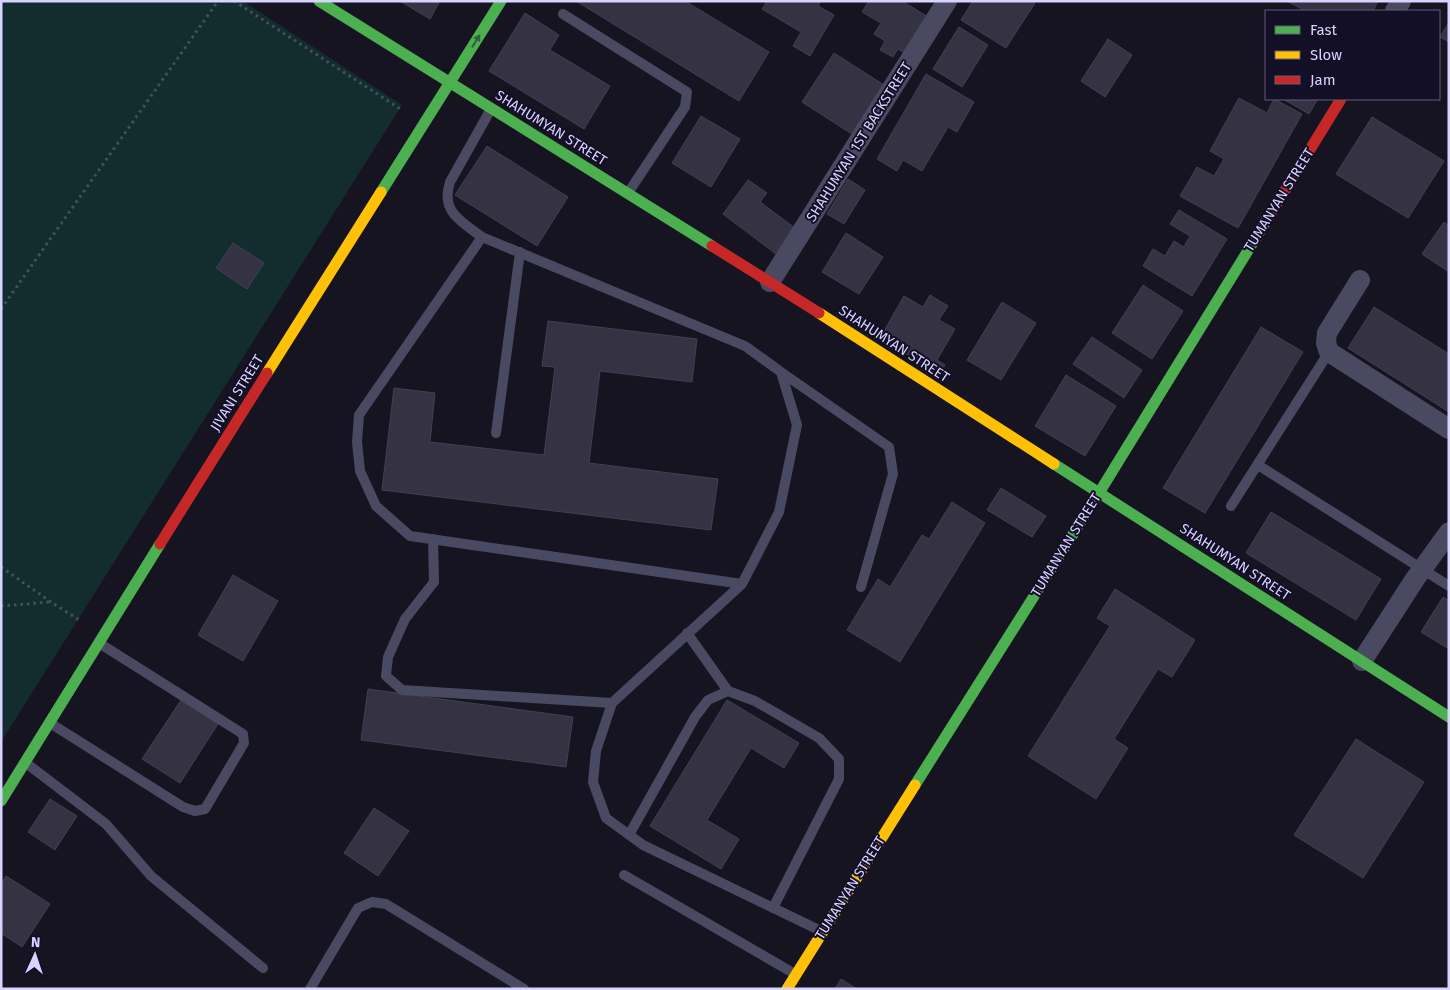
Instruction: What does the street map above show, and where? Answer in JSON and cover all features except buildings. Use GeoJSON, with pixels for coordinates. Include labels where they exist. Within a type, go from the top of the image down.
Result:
{"type":"FeatureCollection","features":[{"type":"Feature","properties":{"kind":"street","name":"SHAHUMYAN STREET"},"geometry":{"type":"LineString","coordinates":[[319,1],[770,282],[1449,717]]}},
{"type":"Feature","properties":{"kind":"street","name":"JIVANI STREET"},"geometry":{"type":"LineString","coordinates":[[1,802],[501,1]]}},
{"type":"Feature","properties":{"kind":"street","name":"SHAHUMYAN 1ST BACKSTREET"},"geometry":{"type":"LineString","coordinates":[[770,282],[947,1]]}},
{"type":"Feature","properties":{"kind":"street","name":"TUMANYAN STREET"},"geometry":{"type":"LineString","coordinates":[[787,989],[1099,494],[1340,100]]}},
{"type":"Feature","properties":{"kind":"street"},"geometry":{"type":"LineString","coordinates":[[1360,280],[1327,333],[1326,343],[1330,352],[1449,429]]}},
{"type":"Feature","properties":{"kind":"street"},"geometry":{"type":"LineString","coordinates":[[1362,662],[1422,569],[1449,532]]}},
{"type":"Feature","properties":{"kind":"lane"},"geometry":{"type":"LineString","coordinates":[[563,14],[687,92],[685,107],[627,193]]}},
{"type":"Feature","properties":{"kind":"lane"},"geometry":{"type":"LineString","coordinates":[[491,108],[450,182],[447,200],[455,216],[482,237],[745,346],[889,447],[892,474],[861,587]]}},
{"type":"Feature","properties":{"kind":"lane"},"geometry":{"type":"LineString","coordinates":[[482,237],[359,415],[357,442],[360,472],[376,506],[410,536],[742,584]]}},
{"type":"Feature","properties":{"kind":"lane"},"geometry":{"type":"LineString","coordinates":[[496,433],[520,252]]}},
{"type":"Feature","properties":{"kind":"lane"},"geometry":{"type":"LineString","coordinates":[[1231,506],[1330,352]]}},
{"type":"Feature","properties":{"kind":"lane"},"geometry":{"type":"LineString","coordinates":[[781,372],[797,425],[779,512],[742,584],[612,703],[596,751],[593,782],[606,818],[629,835],[643,844],[823,932]]}},
{"type":"Feature","properties":{"kind":"lane"},"geometry":{"type":"LineString","coordinates":[[1258,465],[1449,586]]}},
{"type":"Feature","properties":{"kind":"lane"},"geometry":{"type":"LineString","coordinates":[[433,539],[434,582],[405,620],[388,657],[386,676],[391,681],[402,690],[612,703]]}},
{"type":"Feature","properties":{"kind":"lane"},"geometry":{"type":"LineString","coordinates":[[687,634],[728,691],[755,701],[819,738],[838,759],[839,779],[773,908]]}},
{"type":"Feature","properties":{"kind":"lane"},"geometry":{"type":"LineString","coordinates":[[49,723],[183,807],[195,811],[205,808],[244,743],[243,734],[101,639]]}},
{"type":"Feature","properties":{"kind":"lane"},"geometry":{"type":"LineString","coordinates":[[629,835],[695,717],[708,700],[728,691]]}},
{"type":"Feature","properties":{"kind":"lane"},"geometry":{"type":"LineString","coordinates":[[25,763],[106,824],[151,876],[263,968]]}},
{"type":"Feature","properties":{"kind":"lane"},"geometry":{"type":"LineString","coordinates":[[624,875],[796,974]]}},
{"type":"Feature","properties":{"kind":"lane"},"geometry":{"type":"LineString","coordinates":[[310,989],[358,908],[372,902],[386,904],[524,989]]}},
{"type":"Feature","properties":{"kind":"path"},"geometry":{"type":"LineString","coordinates":[[1,309],[218,1]]}},
{"type":"Feature","properties":{"kind":"path"},"geometry":{"type":"LineString","coordinates":[[234,1],[403,111]]}},
{"type":"Feature","properties":{"kind":"path"},"geometry":{"type":"LineString","coordinates":[[1,567],[101,639]]}},
{"type":"Feature","properties":{"kind":"path"},"geometry":{"type":"LineString","coordinates":[[1,606],[51,602]]}},
{"type":"Feature","properties":{"kind":"green space"},"geometry":{"type":"Polygon","coordinates":[[[1,1],[243,1],[402,105],[1,742],[1,1]]]}},
{"type":"Feature","properties":{"kind":"traffic: fast"},"geometry":{"type":"LineString","coordinates":[[319,1],[712,246]]}},
{"type":"Feature","properties":{"kind":"traffic: fast"},"geometry":{"type":"LineString","coordinates":[[381,192],[501,1]]}},
{"type":"Feature","properties":{"kind":"traffic: fast"},"geometry":{"type":"LineString","coordinates":[[915,785],[1099,493],[1268,218]]}},
{"type":"Feature","properties":{"kind":"traffic: fast"},"geometry":{"type":"LineString","coordinates":[[1054,464],[1449,717]]}},
{"type":"Feature","properties":{"kind":"traffic: fast"},"geometry":{"type":"LineString","coordinates":[[1,801],[160,544]]}},
{"type":"Feature","properties":{"kind":"traffic: slow"},"geometry":{"type":"LineString","coordinates":[[267,373],[381,192]]}},
{"type":"Feature","properties":{"kind":"traffic: slow"},"geometry":{"type":"LineString","coordinates":[[819,313],[1054,464]]}},
{"type":"Feature","properties":{"kind":"traffic: slow"},"geometry":{"type":"LineString","coordinates":[[787,989],[915,785]]}},
{"type":"Feature","properties":{"kind":"traffic: jam"},"geometry":{"type":"LineString","coordinates":[[1268,218],[1340,100]]}},
{"type":"Feature","properties":{"kind":"traffic: jam"},"geometry":{"type":"LineString","coordinates":[[712,246],[819,313]]}},
{"type":"Feature","properties":{"kind":"traffic: jam"},"geometry":{"type":"LineString","coordinates":[[160,544],[267,373]]}}]}
